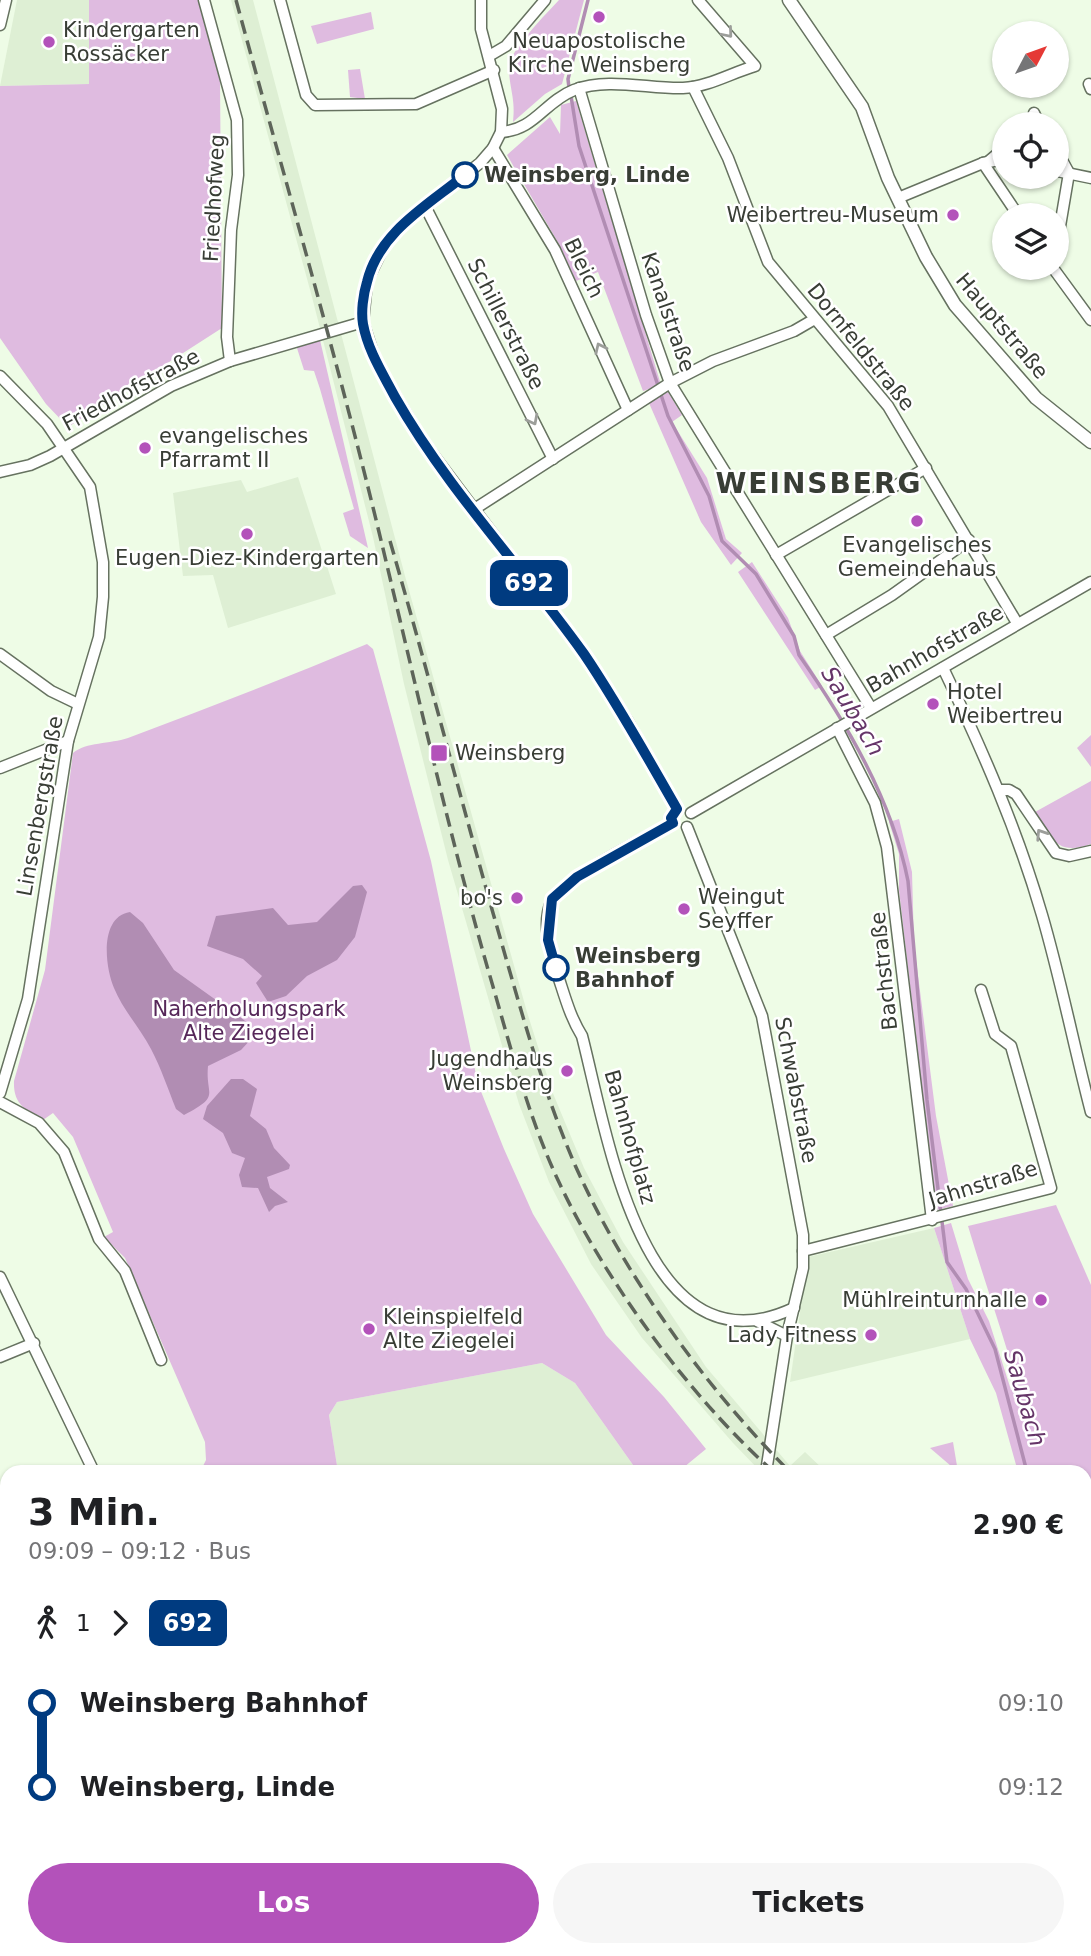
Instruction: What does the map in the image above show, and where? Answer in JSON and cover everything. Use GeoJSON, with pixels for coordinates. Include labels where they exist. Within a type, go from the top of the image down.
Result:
{"type":"FeatureCollection","features":[{"type":"Feature","properties":{"kind":"street"},"geometry":{"type":"LineString","coordinates":[[0,25],[6,0]]}},
{"type":"Feature","properties":{"kind":"street","name":"Friedhofweg"},"geometry":{"type":"LineString","coordinates":[[204,0],[237,120],[238,175],[231,230],[227,337],[230,360]]}},
{"type":"Feature","properties":{"kind":"street"},"geometry":{"type":"LineString","coordinates":[[280,0],[306,95],[315,104],[416,104],[494,70]]}},
{"type":"Feature","properties":{"kind":"street"},"geometry":{"type":"LineString","coordinates":[[481,0],[481,29],[494,70],[502,109],[501,132],[493,148],[480,163],[395,232],[375,260],[367,281],[363,322],[377,365],[404,411],[473,510],[584,655],[626,720],[677,809]]}},
{"type":"Feature","properties":{"kind":"street"},"geometry":{"type":"LineString","coordinates":[[489,56],[506,46],[545,0]]}},
{"type":"Feature","properties":{"kind":"street"},"geometry":{"type":"LineString","coordinates":[[501,132],[520,131],[559,97],[576,89],[607,84],[693,87],[755,66],[698,0]]}},
{"type":"Feature","properties":{"kind":"street","name":"Hauptstraße"},"geometry":{"type":"LineString","coordinates":[[789,0],[862,107],[888,178],[940,283],[959,310],[1036,398],[1091,442]]}},
{"type":"Feature","properties":{"kind":"street","name":"Dornfeldstraße"},"geometry":{"type":"LineString","coordinates":[[693,87],[728,158],[768,262],[813,320],[876,389],[1017,623]]}},
{"type":"Feature","properties":{"kind":"street","name":"Kanalstraße"},"geometry":{"type":"LineString","coordinates":[[576,89],[666,385],[871,708]]}},
{"type":"Feature","properties":{"kind":"street","name":"Bleich"},"geometry":{"type":"LineString","coordinates":[[493,148],[555,250],[628,410]]}},
{"type":"Feature","properties":{"kind":"street"},"geometry":{"type":"LineString","coordinates":[[898,198],[992,160]]}},
{"type":"Feature","properties":{"kind":"street"},"geometry":{"type":"LineString","coordinates":[[986,162],[1011,203]]}},
{"type":"Feature","properties":{"kind":"street"},"geometry":{"type":"LineString","coordinates":[[1069,173],[1091,178]]}},
{"type":"Feature","properties":{"kind":"street","name":"Schillerstraße"},"geometry":{"type":"LineString","coordinates":[[425,206],[553,459]]}},
{"type":"Feature","properties":{"kind":"street"},"geometry":{"type":"LineString","coordinates":[[1062,280],[1090,317]]}},
{"type":"Feature","properties":{"kind":"street"},"geometry":{"type":"LineString","coordinates":[[473,510],[666,385],[713,361],[794,331],[813,320]]}},
{"type":"Feature","properties":{"kind":"street","name":"Friedhofstraße"},"geometry":{"type":"LineString","coordinates":[[0,472],[30,465],[65,448],[171,386],[230,360],[363,322]]}},
{"type":"Feature","properties":{"kind":"street","name":"Linsenbergstraße"},"geometry":{"type":"LineString","coordinates":[[0,376],[47,424],[90,487],[103,562],[99,637],[68,741],[27,999],[0,1093]]}},
{"type":"Feature","properties":{"kind":"street"},"geometry":{"type":"LineString","coordinates":[[776,555],[926,468]]}},
{"type":"Feature","properties":{"kind":"street"},"geometry":{"type":"LineString","coordinates":[[826,635],[892,595],[969,540]]}},
{"type":"Feature","properties":{"kind":"street","name":"Bahnhofstraße"},"geometry":{"type":"LineString","coordinates":[[691,813],[1091,582]]}},
{"type":"Feature","properties":{"kind":"street"},"geometry":{"type":"LineString","coordinates":[[0,654],[51,691],[78,704]]}},
{"type":"Feature","properties":{"kind":"street"},"geometry":{"type":"LineString","coordinates":[[943,668],[999,790],[1042,916],[1091,1112]]}},
{"type":"Feature","properties":{"kind":"street","name":"Bachstraße"},"geometry":{"type":"LineString","coordinates":[[838,727],[875,803],[889,854],[939,1218]]}},
{"type":"Feature","properties":{"kind":"street"},"geometry":{"type":"LineString","coordinates":[[0,768],[68,741]]}},
{"type":"Feature","properties":{"kind":"street"},"geometry":{"type":"LineString","coordinates":[[999,790],[1009,790],[1016,794],[1056,853],[1069,856],[1091,851]]}},
{"type":"Feature","properties":{"kind":"street"},"geometry":{"type":"LineString","coordinates":[[682,808],[691,813],[691,823],[687,827],[677,827],[673,823],[671,818],[677,809],[682,808]]}},
{"type":"Feature","properties":{"kind":"street","name":"Bahnhofplatz"},"geometry":{"type":"LineString","coordinates":[[673,823],[577,877],[552,899],[548,940],[571,1017],[582,1035],[618,1174],[647,1247],[668,1280],[686,1301],[704,1314],[727,1321],[757,1321],[794,1308]]}},
{"type":"Feature","properties":{"kind":"street","name":"Schwabstraße"},"geometry":{"type":"LineString","coordinates":[[687,827],[764,1020],[778,1089],[803,1251],[767,1465]]}},
{"type":"Feature","properties":{"kind":"street","name":"Jahnstraße"},"geometry":{"type":"LineString","coordinates":[[803,1251],[1051,1188],[1011,1045],[993,1030],[981,990]]}},
{"type":"Feature","properties":{"kind":"street"},"geometry":{"type":"LineString","coordinates":[[0,1102],[39,1122],[64,1153],[99,1238],[125,1271],[161,1360]]}},
{"type":"Feature","properties":{"kind":"street"},"geometry":{"type":"LineString","coordinates":[[0,1277],[91,1465]]}},
{"type":"Feature","properties":{"kind":"street","name":"Bahnhofplatz"},"geometry":{"type":"LineString","coordinates":[[757,1321],[787,1336]]}},
{"type":"Feature","properties":{"kind":"street"},"geometry":{"type":"LineString","coordinates":[[0,1357],[34,1343]]}},
{"type":"Feature","properties":{"kind":"shaded area","name":"Kindergarten Rossäcker"},"geometry":{"type":"Polygon","coordinates":[[[17,0],[89,0],[89,84],[0,86],[17,0]]]}},
{"type":"Feature","properties":{"kind":"shaded area"},"geometry":{"type":"Polygon","coordinates":[[[231,0],[253,0],[405,576],[527,1012],[552,1091],[584,1168],[623,1242],[706,1367],[789,1465],[754,1465],[642,1338],[591,1264],[549,1182],[519,1104],[448,860],[404,684],[373,537],[312,297],[231,0]]]}},
{"type":"Feature","properties":{"kind":"shaded area","name":"Eugen-Diez-Kindergarten"},"geometry":{"type":"Polygon","coordinates":[[[298,477],[336,594],[228,628],[213,575],[183,576],[173,493],[241,480],[247,492],[298,477]]]}},
{"type":"Feature","properties":{"kind":"shaded area"},"geometry":{"type":"Polygon","coordinates":[[[362,885],[367,892],[355,937],[337,960],[307,976],[286,996],[268,1002],[256,983],[262,976],[243,959],[207,946],[216,916],[273,908],[288,925],[317,922],[353,886],[362,885]]]}},
{"type":"Feature","properties":{"kind":"shaded area"},"geometry":{"type":"Polygon","coordinates":[[[130,912],[143,923],[174,970],[244,1020],[253,1030],[253,1037],[241,1050],[208,1066],[208,1099],[184,1115],[176,1109],[155,1056],[122,1004],[108,968],[109,933],[120,916],[130,912]]]}},
{"type":"Feature","properties":{"kind":"shaded area"},"geometry":{"type":"Polygon","coordinates":[[[231,1079],[243,1079],[257,1089],[250,1116],[266,1129],[274,1148],[290,1165],[289,1169],[267,1177],[270,1188],[288,1202],[275,1206],[269,1212],[258,1188],[242,1187],[239,1175],[245,1158],[232,1153],[223,1133],[203,1119],[207,1106],[231,1079]]]}},
{"type":"Feature","properties":{"kind":"shaded area"},"geometry":{"type":"Polygon","coordinates":[[[934,1228],[970,1339],[790,1382],[808,1257],[934,1228]]]}},
{"type":"Feature","properties":{"kind":"shaded area"},"geometry":{"type":"Polygon","coordinates":[[[542,1363],[575,1383],[633,1465],[337,1465],[329,1415],[337,1402],[542,1363]]]}},
{"type":"Feature","properties":{"kind":"shaded area"},"geometry":{"type":"Polygon","coordinates":[[[805,1452],[819,1465],[791,1465],[805,1452]]]}},
{"type":"Feature","properties":{"kind":"green space"},"geometry":{"type":"Polygon","coordinates":[[[89,0],[199,0],[220,81],[222,328],[68,427],[46,404],[0,338],[0,86],[89,84],[89,0]]]}},
{"type":"Feature","properties":{"kind":"green space"},"geometry":{"type":"Polygon","coordinates":[[[559,0],[584,0],[562,84],[545,94],[513,122],[509,67],[511,60],[530,32],[559,0]]]}},
{"type":"Feature","properties":{"kind":"green space"},"geometry":{"type":"Polygon","coordinates":[[[371,12],[374,29],[317,44],[311,26],[371,12]]]}},
{"type":"Feature","properties":{"kind":"green space"},"geometry":{"type":"Polygon","coordinates":[[[360,69],[365,99],[350,97],[348,70],[360,69]]]}},
{"type":"Feature","properties":{"kind":"green space"},"geometry":{"type":"Polygon","coordinates":[[[576,101],[661,385],[643,391],[598,272],[576,281],[560,246],[507,155],[550,117],[560,134],[561,105],[576,101]]]}},
{"type":"Feature","properties":{"kind":"green space"},"geometry":{"type":"Polygon","coordinates":[[[320,340],[368,548],[350,536],[343,513],[354,509],[314,371],[304,370],[296,345],[320,340]]]}},
{"type":"Feature","properties":{"kind":"green space"},"geometry":{"type":"Polygon","coordinates":[[[668,392],[682,415],[672,422],[707,478],[726,539],[742,553],[731,565],[701,522],[649,403],[668,392]]]}},
{"type":"Feature","properties":{"kind":"green space"},"geometry":{"type":"Polygon","coordinates":[[[752,562],[788,618],[800,651],[822,686],[815,690],[738,572],[752,562]]]}},
{"type":"Feature","properties":{"kind":"green space","name":"Naherholungspark Alte Ziegelei"},"geometry":{"type":"Polygon","coordinates":[[[367,644],[373,649],[431,861],[478,1084],[533,1214],[606,1335],[664,1397],[706,1449],[687,1465],[633,1465],[575,1383],[542,1363],[337,1402],[329,1415],[337,1465],[204,1465],[206,1460],[205,1442],[125,1258],[104,1237],[113,1232],[73,1137],[53,1113],[43,1120],[21,1105],[14,1089],[14,1081],[45,970],[73,753],[85,747],[128,738],[367,644]]]}},
{"type":"Feature","properties":{"kind":"green space"},"geometry":{"type":"Polygon","coordinates":[[[1091,735],[1091,767],[1077,748],[1091,735]]]}},
{"type":"Feature","properties":{"kind":"green space"},"geometry":{"type":"Polygon","coordinates":[[[1091,781],[1091,844],[1070,848],[1056,843],[1035,812],[1091,781]]]}},
{"type":"Feature","properties":{"kind":"green space"},"geometry":{"type":"Polygon","coordinates":[[[899,819],[912,872],[914,944],[936,1116],[953,1206],[936,1210],[899,890],[899,854],[889,822],[899,819]]]}},
{"type":"Feature","properties":{"kind":"green space"},"geometry":{"type":"Polygon","coordinates":[[[1056,1205],[1091,1285],[1091,1465],[1016,1465],[996,1393],[970,1339],[934,1228],[951,1223],[968,1279],[989,1321],[1011,1390],[1018,1387],[968,1226],[1056,1205]]]}},
{"type":"Feature","properties":{"kind":"green space"},"geometry":{"type":"Polygon","coordinates":[[[953,1442],[957,1465],[950,1465],[930,1448],[953,1442]]]}},
{"type":"Feature","properties":{"kind":"waterway","name":"Saubach"},"geometry":{"type":"LineString","coordinates":[[569,88],[568,79],[588,0]]}},
{"type":"Feature","properties":{"kind":"waterway","name":"Saubach"},"geometry":{"type":"LineString","coordinates":[[571,96],[579,146],[668,416],[709,496],[722,541],[756,574],[794,636],[799,655],[834,707],[865,763],[891,821],[901,851],[908,881],[927,1100],[947,1262],[966,1289],[995,1349],[1025,1465]]}},
{"type":"Feature","properties":{"kind":"railway"},"geometry":{"type":"LineString","coordinates":[[236,0],[345,399],[472,912],[536,1127],[576,1216],[624,1296],[681,1373],[743,1443],[767,1465]]}},
{"type":"Feature","properties":{"kind":"railway"},"geometry":{"type":"LineString","coordinates":[[390,541],[521,1009],[551,1104],[575,1165],[617,1247],[669,1328],[727,1404],[783,1465]]}},
{"type":"Feature","properties":{"kind":"bus line","name":"692"},"geometry":{"type":"LineString","coordinates":[[465,175],[395,232],[375,260],[364,298],[363,322],[368,339],[377,365],[422,440],[584,655],[626,720],[677,809],[671,818],[673,823],[577,877],[552,899],[547,929],[556,968]]}},
{"type":"Feature","properties":{"kind":"place","name":"Neuapostolische Kirche Weinsberg"},"geometry":{"type":"Point","coordinates":[599,17]}},
{"type":"Feature","properties":{"kind":"place","name":"Kindergarten Rossäcker"},"geometry":{"type":"Point","coordinates":[49,42]}},
{"type":"Feature","properties":{"kind":"place","name":"Weinsberg, Linde"},"geometry":{"type":"Point","coordinates":[465,175]}},
{"type":"Feature","properties":{"kind":"place","name":"Weibertreu-Museum"},"geometry":{"type":"Point","coordinates":[953,215]}},
{"type":"Feature","properties":{"kind":"place","name":"evangelisches Pfarramt II"},"geometry":{"type":"Point","coordinates":[145,448]}},
{"type":"Feature","properties":{"kind":"place","name":"Evangelisches Gemeindehaus"},"geometry":{"type":"Point","coordinates":[917,521]}},
{"type":"Feature","properties":{"kind":"place","name":"Eugen-Diez-Kindergarten"},"geometry":{"type":"Point","coordinates":[247,534]}},
{"type":"Feature","properties":{"kind":"place","name":"Hotel Weibertreu"},"geometry":{"type":"Point","coordinates":[933,704]}},
{"type":"Feature","properties":{"kind":"place","name":"Weinsberg"},"geometry":{"type":"Point","coordinates":[439,753]}},
{"type":"Feature","properties":{"kind":"place","name":"bo's"},"geometry":{"type":"Point","coordinates":[517,898]}},
{"type":"Feature","properties":{"kind":"place","name":"Weingut Seyffer"},"geometry":{"type":"Point","coordinates":[684,909]}},
{"type":"Feature","properties":{"kind":"place","name":"Weinsberg Bahnhof"},"geometry":{"type":"Point","coordinates":[556,968]}},
{"type":"Feature","properties":{"kind":"place","name":"Jugendhaus Weinsberg"},"geometry":{"type":"Point","coordinates":[567,1071]}},
{"type":"Feature","properties":{"kind":"place","name":"Mühlreinturnhalle"},"geometry":{"type":"Point","coordinates":[1041,1300]}},
{"type":"Feature","properties":{"kind":"place","name":"Kleinspielfeld Alte Ziegelei"},"geometry":{"type":"Point","coordinates":[369,1329]}},
{"type":"Feature","properties":{"kind":"place","name":"Lady Fitness"},"geometry":{"type":"Point","coordinates":[871,1335]}},
{"type":"Feature","properties":{"kind":"district","name":"WEINSBERG"},"geometry":{"type":"Point","coordinates":[819,483]}}]}
